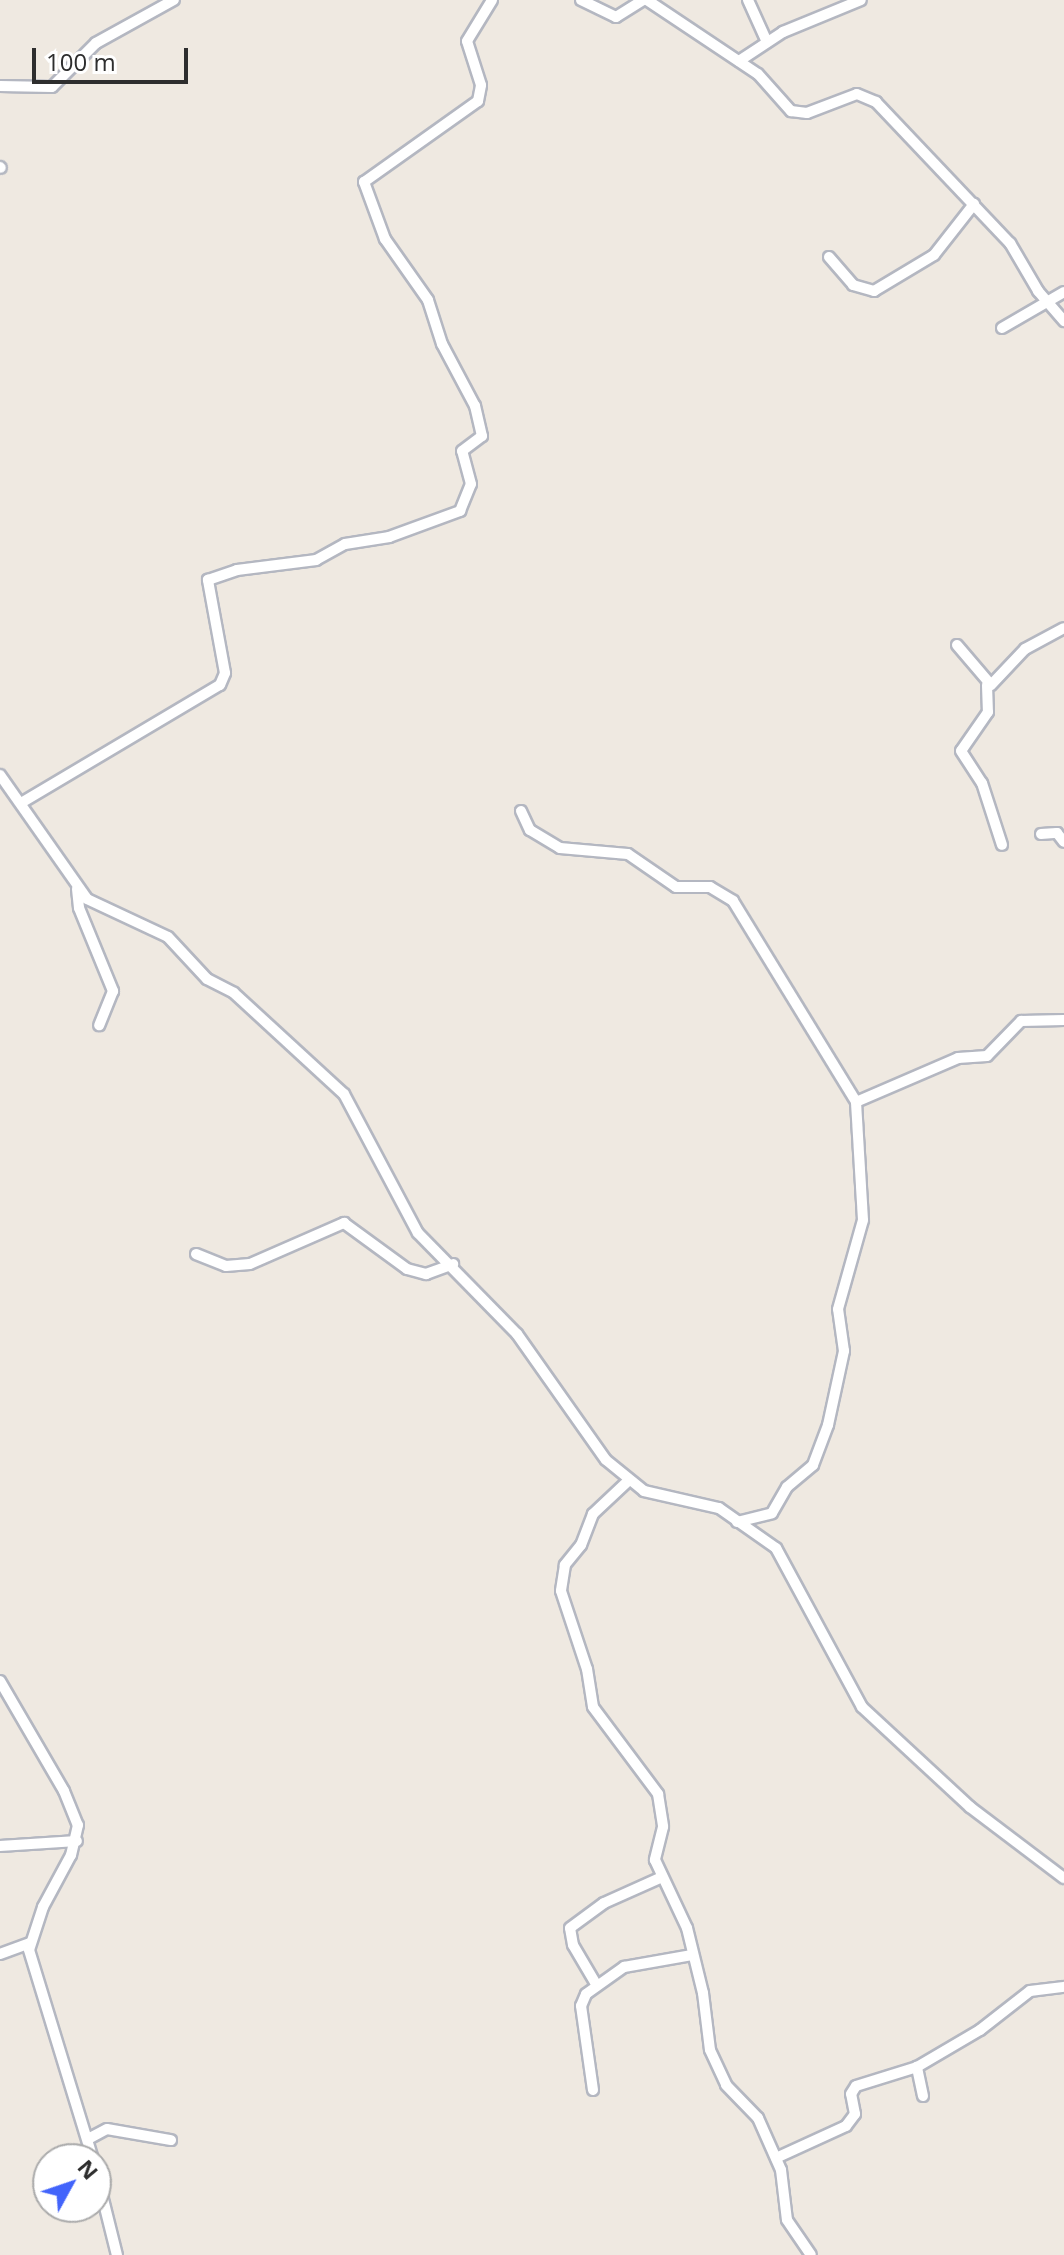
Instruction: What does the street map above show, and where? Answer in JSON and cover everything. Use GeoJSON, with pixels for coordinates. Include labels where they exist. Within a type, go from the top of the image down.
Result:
{"type":"FeatureCollection","features":[{"type":"Feature","properties":{"kind":"street"},"geometry":{"type":"LineString","coordinates":[[0,86],[49,88],[108,34],[174,0]]}},
{"type":"Feature","properties":{"kind":"street"},"geometry":{"type":"LineString","coordinates":[[21,803],[220,685],[223,660],[206,582],[237,570],[316,560],[345,544],[393,536],[460,511],[471,484],[462,451],[481,438],[481,430],[430,305],[385,239],[364,182],[478,101],[481,85],[467,41],[492,0]]}},
{"type":"Feature","properties":{"kind":"street"},"geometry":{"type":"LineString","coordinates":[[581,0],[616,17],[645,0],[739,61],[797,113],[857,94],[870,97],[1010,243],[1046,301],[1064,321]]}},
{"type":"Feature","properties":{"kind":"street"},"geometry":{"type":"LineString","coordinates":[[748,0],[767,42]]}},
{"type":"Feature","properties":{"kind":"street"},"geometry":{"type":"LineString","coordinates":[[739,61],[767,42],[861,0]]}},
{"type":"Feature","properties":{"kind":"street"},"geometry":{"type":"LineString","coordinates":[[829,257],[853,285],[874,291],[934,255],[974,204]]}},
{"type":"Feature","properties":{"kind":"street"},"geometry":{"type":"LineString","coordinates":[[1002,328],[1064,292]]}},
{"type":"Feature","properties":{"kind":"street"},"geometry":{"type":"LineString","coordinates":[[987,685],[999,680],[1025,649],[1064,628]]}},
{"type":"Feature","properties":{"kind":"street"},"geometry":{"type":"LineString","coordinates":[[957,645],[987,685],[988,712],[961,751],[982,783],[1002,845]]}},
{"type":"Feature","properties":{"kind":"street"},"geometry":{"type":"LineString","coordinates":[[0,775],[77,889],[108,913],[168,937],[207,979],[234,993],[334,1083],[353,1107],[411,1222],[517,1334],[589,1438],[627,1482],[667,1500],[711,1505],[786,1558],[844,1682],[862,1707],[970,1807],[1064,1878]]}},
{"type":"Feature","properties":{"kind":"street"},"geometry":{"type":"LineString","coordinates":[[521,811],[530,830],[560,848],[628,854],[676,887],[710,887],[733,901],[856,1102],[863,1220],[838,1309],[844,1351],[828,1425],[813,1465],[787,1487],[772,1513],[737,1522]]}},
{"type":"Feature","properties":{"kind":"street"},"geometry":{"type":"LineString","coordinates":[[1041,834],[1057,833],[1064,842]]}},
{"type":"Feature","properties":{"kind":"street"},"geometry":{"type":"LineString","coordinates":[[77,889],[83,917],[113,991],[99,1025]]}},
{"type":"Feature","properties":{"kind":"street"},"geometry":{"type":"LineString","coordinates":[[856,1102],[958,1058],[987,1056],[1021,1021],[1064,1020]]}},
{"type":"Feature","properties":{"kind":"street"},"geometry":{"type":"LineString","coordinates":[[196,1254],[226,1266],[250,1264],[344,1223],[407,1269],[426,1274],[453,1264]]}},
{"type":"Feature","properties":{"kind":"street"},"geometry":{"type":"LineString","coordinates":[[627,1482],[593,1514],[581,1545],[565,1565],[560,1587],[587,1669],[593,1707],[658,1794],[663,1827],[655,1852],[662,1877],[680,1910],[703,1993],[710,2050],[726,2085],[758,2118],[776,2158],[785,2215],[811,2255]]}},
{"type":"Feature","properties":{"kind":"street"},"geometry":{"type":"LineString","coordinates":[[0,1681],[64,1791],[78,1825],[77,1841],[30,1943],[36,1981],[89,2143]]}},
{"type":"Feature","properties":{"kind":"street"},"geometry":{"type":"LineString","coordinates":[[0,1846],[77,1841]]}},
{"type":"Feature","properties":{"kind":"street"},"geometry":{"type":"LineString","coordinates":[[596,1984],[573,1945],[570,1928],[604,1903],[662,1877]]}},
{"type":"Feature","properties":{"kind":"street"},"geometry":{"type":"LineString","coordinates":[[0,1954],[30,1943]]}},
{"type":"Feature","properties":{"kind":"street"},"geometry":{"type":"LineString","coordinates":[[593,2090],[581,2006],[596,1984],[628,1966],[692,1955]]}},
{"type":"Feature","properties":{"kind":"street"},"geometry":{"type":"LineString","coordinates":[[776,2158],[846,2126],[855,2114],[851,2094],[856,2086],[917,2067],[980,2030],[1030,1991],[1064,1987]]}},
{"type":"Feature","properties":{"kind":"street"},"geometry":{"type":"LineString","coordinates":[[917,2067],[923,2096]]}},
{"type":"Feature","properties":{"kind":"street"},"geometry":{"type":"LineString","coordinates":[[88,2139],[107,2129],[171,2140]]}},
{"type":"Feature","properties":{"kind":"street"},"geometry":{"type":"LineString","coordinates":[[109,2223],[117,2255]]}}]}
